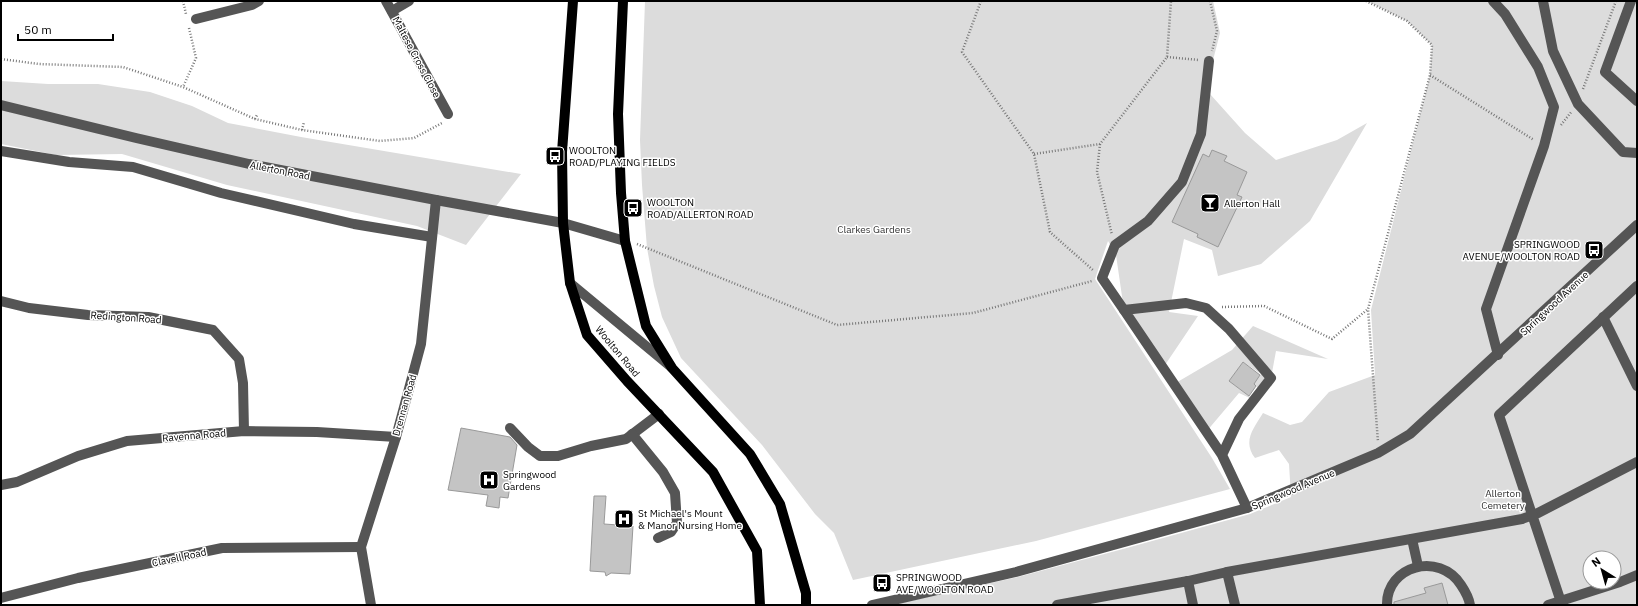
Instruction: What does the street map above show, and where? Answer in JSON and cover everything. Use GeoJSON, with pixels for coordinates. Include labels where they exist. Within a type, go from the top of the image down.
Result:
{"type":"FeatureCollection","features":[{"type":"Feature","properties":{"kind":"main road","name":"Woolton Road"},"geometry":{"type":"LineString","coordinates":[[573,1],[562,152],[563,223],[570,283],[586,335],[713,472],[757,552],[760,605]]}},
{"type":"Feature","properties":{"kind":"main road"},"geometry":{"type":"LineString","coordinates":[[623,1],[618,114],[620,193],[625,241],[646,326],[672,368],[750,454],[780,504],[806,593],[806,605]]}},
{"type":"Feature","properties":{"kind":"street"},"geometry":{"type":"LineString","coordinates":[[196,18],[252,5],[259,1]]}},
{"type":"Feature","properties":{"kind":"street","name":"Maltese Cross Close"},"geometry":{"type":"LineString","coordinates":[[386,1],[448,114]]}},
{"type":"Feature","properties":{"kind":"street"},"geometry":{"type":"LineString","coordinates":[[392,11],[409,1]]}},
{"type":"Feature","properties":{"kind":"street"},"geometry":{"type":"LineString","coordinates":[[1493,1],[1505,14],[1538,67],[1554,107],[1544,146],[1486,309],[1498,355]]}},
{"type":"Feature","properties":{"kind":"street"},"geometry":{"type":"LineString","coordinates":[[1543,1],[1553,51],[1578,104],[1623,152],[1637,153]]}},
{"type":"Feature","properties":{"kind":"street"},"geometry":{"type":"LineString","coordinates":[[1631,1],[1606,72],[1637,101]]}},
{"type":"Feature","properties":{"kind":"street"},"geometry":{"type":"LineString","coordinates":[[1209,62],[1201,134],[1182,182],[1148,221],[1115,245],[1102,278],[1222,455],[1247,508]]}},
{"type":"Feature","properties":{"kind":"street","name":"Allerton Road"},"geometry":{"type":"LineString","coordinates":[[1,105],[249,164],[563,223],[625,241]]}},
{"type":"Feature","properties":{"kind":"street"},"geometry":{"type":"LineString","coordinates":[[1,151],[69,162],[133,167],[221,193],[354,224],[432,237]]}},
{"type":"Feature","properties":{"kind":"street","name":"Drennan Road"},"geometry":{"type":"LineString","coordinates":[[371,605],[361,547],[396,437],[421,344],[436,200]]}},
{"type":"Feature","properties":{"kind":"street","name":"Springwood Avenue"},"geometry":{"type":"LineString","coordinates":[[872,605],[1016,572],[1247,508],[1378,453],[1410,434],[1635,231]]}},
{"type":"Feature","properties":{"kind":"street"},"geometry":{"type":"LineString","coordinates":[[570,283],[672,368]]}},
{"type":"Feature","properties":{"kind":"street"},"geometry":{"type":"LineString","coordinates":[[1561,603],[1531,516],[1499,415],[1637,286]]}},
{"type":"Feature","properties":{"kind":"street","name":"Redington Road"},"geometry":{"type":"LineString","coordinates":[[1,301],[29,308],[88,315],[148,317],[175,321],[213,330],[238,359],[243,383],[244,431]]}},
{"type":"Feature","properties":{"kind":"street"},"geometry":{"type":"LineString","coordinates":[[1124,310],[1186,303],[1206,308],[1229,329],[1271,378],[1239,419],[1222,455]]}},
{"type":"Feature","properties":{"kind":"street"},"geometry":{"type":"LineString","coordinates":[[1603,317],[1637,386]]}},
{"type":"Feature","properties":{"kind":"street"},"geometry":{"type":"LineString","coordinates":[[510,428],[540,456],[558,456],[591,446],[626,439],[659,414]]}},
{"type":"Feature","properties":{"kind":"street","name":"Ravenna Road"},"geometry":{"type":"LineString","coordinates":[[1,485],[17,482],[78,456],[127,441],[244,431],[316,432],[396,437]]}},
{"type":"Feature","properties":{"kind":"street"},"geometry":{"type":"LineString","coordinates":[[632,434],[663,472],[675,493],[677,523],[671,532],[658,538]]}},
{"type":"Feature","properties":{"kind":"street"},"geometry":{"type":"LineString","coordinates":[[1057,605],[1089,602],[1227,572],[1531,516],[1637,462]]}},
{"type":"Feature","properties":{"kind":"street"},"geometry":{"type":"LineString","coordinates":[[1412,539],[1418,566]]}},
{"type":"Feature","properties":{"kind":"street","name":"Clavell Road"},"geometry":{"type":"LineString","coordinates":[[1,598],[78,578],[222,548],[361,547]]}},
{"type":"Feature","properties":{"kind":"street"},"geometry":{"type":"LineString","coordinates":[[1387,605],[1388,595],[1398,578],[1418,566],[1429,565],[1440,567],[1452,574],[1464,589],[1470,605]]}},
{"type":"Feature","properties":{"kind":"street"},"geometry":{"type":"LineString","coordinates":[[1227,572],[1235,605]]}},
{"type":"Feature","properties":{"kind":"street"},"geometry":{"type":"LineString","coordinates":[[1548,605],[1561,603],[1637,575]]}},
{"type":"Feature","properties":{"kind":"street"},"geometry":{"type":"LineString","coordinates":[[1188,581],[1193,605]]}},
{"type":"Feature","properties":{"kind":"path"},"geometry":{"type":"LineString","coordinates":[[183,1],[196,58],[183,87]]}},
{"type":"Feature","properties":{"kind":"path"},"geometry":{"type":"LineString","coordinates":[[981,1],[962,52],[1034,154],[1050,232],[1102,278]]}},
{"type":"Feature","properties":{"kind":"path"},"geometry":{"type":"LineString","coordinates":[[1115,245],[1097,172],[1100,144],[1168,57],[1171,1]]}},
{"type":"Feature","properties":{"kind":"path"},"geometry":{"type":"LineString","coordinates":[[1168,57],[1209,62],[1217,31],[1210,1]]}},
{"type":"Feature","properties":{"kind":"path"},"geometry":{"type":"LineString","coordinates":[[1366,1],[1407,21],[1432,45],[1430,75],[1368,308],[1378,453]]}},
{"type":"Feature","properties":{"kind":"path"},"geometry":{"type":"LineString","coordinates":[[1578,104],[1616,1]]}},
{"type":"Feature","properties":{"kind":"path"},"geometry":{"type":"LineString","coordinates":[[1,59],[40,64],[123,67],[183,87],[255,119],[302,130],[380,141],[414,138],[450,119],[448,114]]}},
{"type":"Feature","properties":{"kind":"path"},"geometry":{"type":"LineString","coordinates":[[1430,75],[1544,146]]}},
{"type":"Feature","properties":{"kind":"path"},"geometry":{"type":"LineString","coordinates":[[255,119],[257,115]]}},
{"type":"Feature","properties":{"kind":"path"},"geometry":{"type":"LineString","coordinates":[[302,130],[304,122]]}},
{"type":"Feature","properties":{"kind":"path"},"geometry":{"type":"LineString","coordinates":[[1034,154],[1100,144]]}},
{"type":"Feature","properties":{"kind":"path"},"geometry":{"type":"LineString","coordinates":[[625,241],[632,242],[837,325],[973,313],[1102,278]]}},
{"type":"Feature","properties":{"kind":"path"},"geometry":{"type":"LineString","coordinates":[[1206,308],[1264,306],[1332,339],[1368,308]]}},
{"type":"Feature","properties":{"kind":"green space","name":"Clarkes Gardens"},"geometry":{"type":"Polygon","coordinates":[[[645,1],[1213,1],[1220,33],[1212,64],[1210,94],[1245,133],[1276,160],[1337,140],[1367,123],[1310,221],[1261,264],[1218,276],[1212,250],[1184,239],[1169,312],[1198,316],[1163,368],[1124,310],[1116,255],[1108,241],[1095,279],[1212,458],[1230,489],[1036,541],[853,580],[834,533],[815,514],[762,445],[681,358],[662,317],[654,286],[647,248],[642,185],[640,140],[645,1]]]}},
{"type":"Feature","properties":{"kind":"green space","name":"Allerton Cemetery"},"geometry":{"type":"Polygon","coordinates":[[[1367,1],[1637,1],[1637,605],[891,605],[1018,577],[1123,549],[1250,514],[1291,497],[1289,464],[1279,450],[1255,458],[1251,452],[1249,440],[1253,429],[1263,413],[1290,425],[1302,422],[1329,392],[1375,375],[1371,310],[1430,75],[1432,45],[1407,21],[1367,1]]]}},
{"type":"Feature","properties":{"kind":"green space"},"geometry":{"type":"Polygon","coordinates":[[[1,81],[48,84],[98,84],[150,92],[192,106],[228,123],[301,137],[521,174],[466,245],[417,226],[227,185],[122,154],[56,155],[1,144],[1,81]]]}},
{"type":"Feature","properties":{"kind":"green space"},"geometry":{"type":"Polygon","coordinates":[[[1253,326],[1328,359],[1276,351],[1271,378],[1261,391],[1254,384],[1261,374],[1243,362],[1229,381],[1254,400],[1239,393],[1206,432],[1174,384],[1232,350],[1253,326]]]}},
{"type":"Feature","properties":{"kind":"building","name":"Allerton Hall"},"geometry":{"type":"Polygon","coordinates":[[[1212,150],[1227,156],[1224,161],[1247,172],[1237,195],[1242,197],[1218,247],[1197,237],[1198,234],[1172,222],[1203,154],[1209,157],[1212,150]]]}},
{"type":"Feature","properties":{"kind":"building"},"geometry":{"type":"Polygon","coordinates":[[[1243,362],[1260,375],[1254,384],[1256,386],[1249,396],[1229,381],[1243,362]]]}},
{"type":"Feature","properties":{"kind":"building"},"geometry":{"type":"Polygon","coordinates":[[[461,428],[510,437],[517,445],[508,498],[500,497],[499,508],[486,506],[488,495],[448,490],[461,428]]]}},
{"type":"Feature","properties":{"kind":"building"},"geometry":{"type":"Polygon","coordinates":[[[594,496],[606,496],[604,524],[633,526],[630,574],[611,573],[606,576],[605,572],[590,571],[594,496]]]}},
{"type":"Feature","properties":{"kind":"building"},"geometry":{"type":"Polygon","coordinates":[[[1442,583],[1448,605],[1394,605],[1394,602],[1426,593],[1424,588],[1442,583]]]}},
{"type":"Feature","properties":{"kind":"place","name":"WOOLTON ROAD/PLAYING FIELDS"},"geometry":{"type":"Point","coordinates":[555,156]}},
{"type":"Feature","properties":{"kind":"place","name":"Allerton Hall"},"geometry":{"type":"Point","coordinates":[1210,203]}},
{"type":"Feature","properties":{"kind":"place","name":"WOOLTON ROAD/ALLERTON ROAD"},"geometry":{"type":"Point","coordinates":[633,208]}},
{"type":"Feature","properties":{"kind":"place","name":"SPRINGWOOD AVENUE/WOOLTON ROAD"},"geometry":{"type":"Point","coordinates":[1594,250]}},
{"type":"Feature","properties":{"kind":"place","name":"Springwood Gardens"},"geometry":{"type":"Point","coordinates":[489,480]}},
{"type":"Feature","properties":{"kind":"place","name":"St Michael's Mount & Manor Nursing Home"},"geometry":{"type":"Point","coordinates":[624,519]}},
{"type":"Feature","properties":{"kind":"place","name":"SPRINGWOOD AVE/WOOLTON ROAD"},"geometry":{"type":"Point","coordinates":[882,583]}}]}
